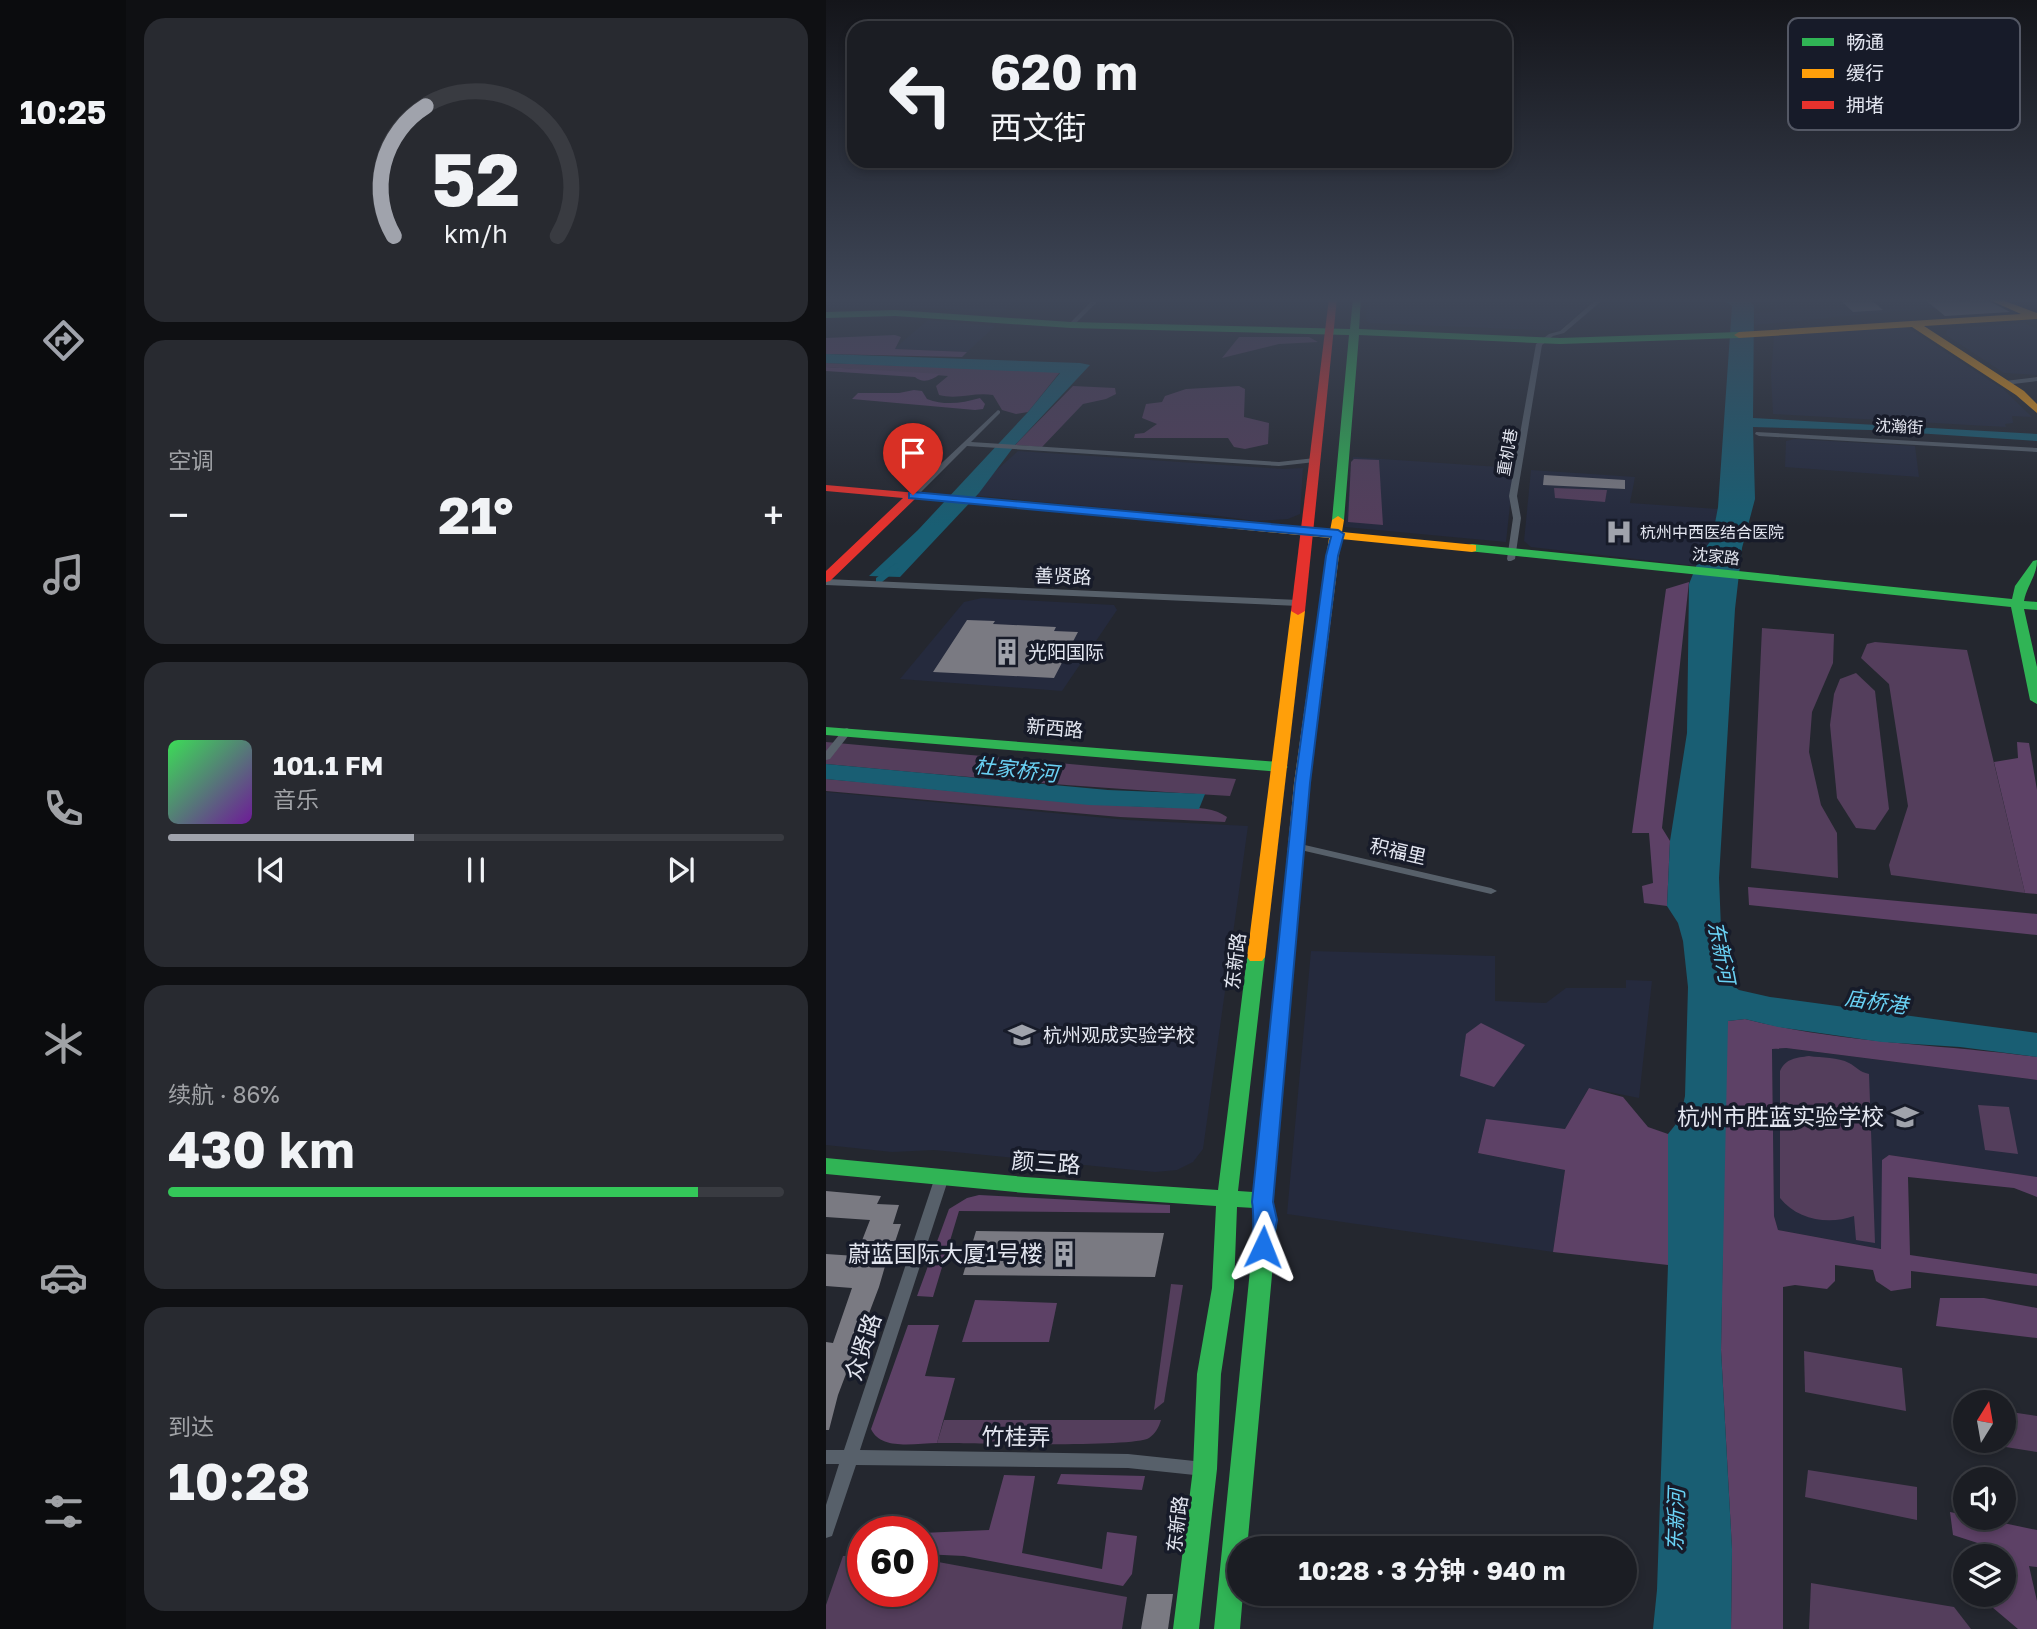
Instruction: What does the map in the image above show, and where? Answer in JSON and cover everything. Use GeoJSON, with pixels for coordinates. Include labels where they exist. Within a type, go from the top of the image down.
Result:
{"type":"FeatureCollection","features":[{"type":"Feature","properties":{"kind":"main road","name":"东新路"},"geometry":{"type":"LineString","coordinates":[[1185,1629],[1205,1469],[1209,1374],[1223,1288],[1227,1199],[1324,374]]}},
{"type":"Feature","properties":{"kind":"main road"},"geometry":{"type":"LineString","coordinates":[[1227,1629],[1266,1220],[1263,1202],[1296,846],[1336,538],[1351,374]]}},
{"type":"Feature","properties":{"kind":"main road"},"geometry":{"type":"LineString","coordinates":[[1991,374],[2020,393],[2037,410]]}},
{"type":"Feature","properties":{"kind":"main road"},"geometry":{"type":"LineString","coordinates":[[826,488],[909,499]]}},
{"type":"Feature","properties":{"kind":"main road"},"geometry":{"type":"LineString","coordinates":[[826,496],[909,499]]}},
{"type":"Feature","properties":{"kind":"main road"},"geometry":{"type":"LineString","coordinates":[[826,580],[909,499]]}},
{"type":"Feature","properties":{"kind":"main road","name":"沈家路"},"geometry":{"type":"LineString","coordinates":[[909,499],[1336,538],[2018,607],[2037,606]]}},
{"type":"Feature","properties":{"kind":"main road"},"geometry":{"type":"LineString","coordinates":[[2037,564],[2021,586],[2018,607],[2037,700]]}},
{"type":"Feature","properties":{"kind":"main road","name":"沈家路"},"geometry":{"type":"LineString","coordinates":[[2018,607],[2037,612]]}},
{"type":"Feature","properties":{"kind":"main road","name":"新西路"},"geometry":{"type":"LineString","coordinates":[[826,732],[847,731],[1280,767]]}},
{"type":"Feature","properties":{"kind":"main road","name":"颜三路"},"geometry":{"type":"LineString","coordinates":[[826,1166],[1263,1202]]}},
{"type":"Feature","properties":{"kind":"street","name":"重机巷"},"geometry":{"type":"LineString","coordinates":[[1512,556],[1517,518],[1513,496],[1538,374]]}},
{"type":"Feature","properties":{"kind":"street"},"geometry":{"type":"LineString","coordinates":[[2005,383],[2037,379]]}},
{"type":"Feature","properties":{"kind":"street"},"geometry":{"type":"LineString","coordinates":[[909,499],[998,412]]}},
{"type":"Feature","properties":{"kind":"street","name":"沈瀚街"},"geometry":{"type":"LineString","coordinates":[[1759,434],[1872,438],[2037,450]]}},
{"type":"Feature","properties":{"kind":"street"},"geometry":{"type":"LineString","coordinates":[[965,444],[1279,464],[1315,460]]}},
{"type":"Feature","properties":{"kind":"street","name":"善贤路"},"geometry":{"type":"LineString","coordinates":[[826,580],[1299,603]]}},
{"type":"Feature","properties":{"kind":"street"},"geometry":{"type":"LineString","coordinates":[[826,757],[847,731]]}},
{"type":"Feature","properties":{"kind":"street","name":"积福里"},"geometry":{"type":"LineString","coordinates":[[1296,846],[1491,891]]}},
{"type":"Feature","properties":{"kind":"street","name":"众贤路"},"geometry":{"type":"LineString","coordinates":[[826,1530],[942,1177]]}},
{"type":"Feature","properties":{"kind":"street","name":"竹桂弄"},"geometry":{"type":"LineString","coordinates":[[826,1457],[1128,1461],[1205,1469]]}},
{"type":"Feature","properties":{"kind":"shaded area"},"geometry":{"type":"Polygon","coordinates":[[[871,374],[940,374],[924,381],[915,377],[871,374]]]}},
{"type":"Feature","properties":{"kind":"shaded area"},"geometry":{"type":"Polygon","coordinates":[[[921,374],[1058,374],[1028,412],[1016,414],[1002,410],[993,395],[939,395],[936,386],[948,376],[921,374]]]}},
{"type":"Feature","properties":{"kind":"shaded area"},"geometry":{"type":"Polygon","coordinates":[[[1980,374],[2003,389],[2032,417],[2012,416],[2013,423],[2005,424],[2006,427],[1773,414],[1771,375],[1980,374]]]}},
{"type":"Feature","properties":{"kind":"shaded area"},"geometry":{"type":"Polygon","coordinates":[[[1073,386],[1115,388],[1116,394],[1083,404],[1042,447],[1015,445],[1073,386]]]}},
{"type":"Feature","properties":{"kind":"shaded area"},"geometry":{"type":"Polygon","coordinates":[[[1239,386],[1245,389],[1244,417],[1269,423],[1268,444],[1245,449],[1234,447],[1228,438],[1134,438],[1135,434],[1144,433],[1157,424],[1142,418],[1146,404],[1162,402],[1165,396],[1186,389],[1239,386]]]}},
{"type":"Feature","properties":{"kind":"shaded area"},"geometry":{"type":"Polygon","coordinates":[[[922,391],[927,399],[934,401],[954,403],[980,398],[985,404],[983,409],[975,410],[852,399],[858,393],[899,393],[922,391]]]}},
{"type":"Feature","properties":{"kind":"shaded area"},"geometry":{"type":"Polygon","coordinates":[[[1795,439],[1915,446],[1919,477],[1785,467],[1786,441],[1795,439]]]}},
{"type":"Feature","properties":{"kind":"shaded area"},"geometry":{"type":"Polygon","coordinates":[[[1018,451],[1283,469],[1303,468],[1300,514],[1288,519],[1256,521],[1197,513],[1140,511],[969,495],[1018,451]]]}},
{"type":"Feature","properties":{"kind":"shaded area"},"geometry":{"type":"Polygon","coordinates":[[[1353,457],[1514,468],[1506,542],[1345,527],[1353,457]]]}},
{"type":"Feature","properties":{"kind":"shaded area"},"geometry":{"type":"Polygon","coordinates":[[[1354,459],[1379,460],[1383,525],[1348,522],[1351,462],[1354,459]]]}},
{"type":"Feature","properties":{"kind":"shaded area","name":"杭州中西医结合医院"},"geometry":{"type":"Polygon","coordinates":[[[1531,470],[1635,477],[1630,503],[1718,509],[1712,539],[1697,566],[1531,547],[1524,541],[1531,470]]]}},
{"type":"Feature","properties":{"kind":"shaded area"},"geometry":{"type":"Polygon","coordinates":[[[1554,488],[1607,490],[1605,502],[1555,498],[1554,488]]]}},
{"type":"Feature","properties":{"kind":"shaded area"},"geometry":{"type":"Polygon","coordinates":[[[1689,582],[1662,828],[1670,841],[1667,906],[1644,903],[1642,886],[1653,883],[1649,833],[1632,833],[1666,589],[1689,582]]]}},
{"type":"Feature","properties":{"kind":"shaded area"},"geometry":{"type":"Polygon","coordinates":[[[982,598],[1114,605],[1117,610],[1062,691],[900,679],[964,602],[982,598]]]}},
{"type":"Feature","properties":{"kind":"shaded area"},"geometry":{"type":"Polygon","coordinates":[[[1762,628],[1834,634],[1833,663],[1812,712],[1809,752],[1821,805],[1837,833],[1838,878],[1751,868],[1762,628]]]}},
{"type":"Feature","properties":{"kind":"shaded area"},"geometry":{"type":"Polygon","coordinates":[[[1875,642],[1967,650],[2025,893],[1891,875],[1889,865],[1908,806],[1889,684],[1861,658],[1867,644],[1875,642]]]}},
{"type":"Feature","properties":{"kind":"shaded area"},"geometry":{"type":"Polygon","coordinates":[[[1856,673],[1875,691],[1889,809],[1875,830],[1856,828],[1837,798],[1830,725],[1834,694],[1840,679],[1856,673]]]}},
{"type":"Feature","properties":{"kind":"shaded area"},"geometry":{"type":"Polygon","coordinates":[[[826,742],[1236,779],[1230,796],[826,764],[826,742]]]}},
{"type":"Feature","properties":{"kind":"shaded area"},"geometry":{"type":"Polygon","coordinates":[[[2017,742],[2029,743],[2037,790],[2037,894],[2025,893],[1994,762],[2018,758],[2017,742]]]}},
{"type":"Feature","properties":{"kind":"shaded area"},"geometry":{"type":"Polygon","coordinates":[[[826,779],[1069,802],[1201,808],[1227,817],[1225,822],[1120,817],[826,791],[826,779]]]}},
{"type":"Feature","properties":{"kind":"shaded area","name":"杭州观成实验学校"},"geometry":{"type":"Polygon","coordinates":[[[826,792],[1128,820],[1248,826],[1203,1149],[1193,1162],[1177,1170],[1155,1172],[934,1150],[892,1152],[826,1145],[826,792]]]}},
{"type":"Feature","properties":{"kind":"shaded area"},"geometry":{"type":"Polygon","coordinates":[[[1748,887],[2037,914],[2037,935],[1749,905],[1748,887]]]}},
{"type":"Feature","properties":{"kind":"shaded area"},"geometry":{"type":"Polygon","coordinates":[[[1311,951],[1495,956],[1495,1001],[1546,1003],[1566,988],[1626,988],[1626,980],[1652,981],[1639,1098],[1589,1088],[1565,1129],[1486,1120],[1478,1153],[1565,1170],[1553,1252],[1287,1214],[1311,951]]]}},
{"type":"Feature","properties":{"kind":"shaded area"},"geometry":{"type":"Polygon","coordinates":[[[1745,1019],[1854,1038],[2037,1057],[2037,1080],[1786,1048],[1772,1049],[1774,1216],[1778,1230],[1881,1249],[1882,1160],[1889,1155],[2037,1177],[2037,1197],[2014,1188],[1908,1177],[1910,1255],[2037,1274],[2037,1286],[1911,1271],[1911,1288],[1891,1291],[1876,1281],[1873,1270],[1835,1265],[1835,1281],[1827,1289],[1795,1285],[1783,1287],[1783,1629],[1731,1629],[1732,1549],[1721,1350],[1726,1031],[1728,1021],[1745,1019]]]}},
{"type":"Feature","properties":{"kind":"shaded area"},"geometry":{"type":"Polygon","coordinates":[[[1481,1023],[1525,1045],[1494,1087],[1460,1076],[1466,1034],[1481,1023]]]}},
{"type":"Feature","properties":{"kind":"shaded area","name":"杭州市胜蓝实验学校"},"geometry":{"type":"Polygon","coordinates":[[[1786,1048],[2037,1080],[2037,1177],[1889,1155],[1882,1160],[1882,1249],[1778,1230],[1774,1216],[1772,1049],[1786,1048]]]}},
{"type":"Feature","properties":{"kind":"shaded area"},"geometry":{"type":"Polygon","coordinates":[[[1809,1056],[1845,1061],[1869,1074],[1875,1243],[1856,1240],[1854,1216],[1834,1220],[1814,1219],[1795,1211],[1780,1198],[1780,1071],[1788,1061],[1809,1056]]]}},
{"type":"Feature","properties":{"kind":"shaded area"},"geometry":{"type":"Polygon","coordinates":[[[1589,1088],[1623,1097],[1648,1127],[1668,1134],[1668,1265],[1553,1252],[1565,1170],[1478,1153],[1486,1119],[1565,1129],[1589,1088]]]}},
{"type":"Feature","properties":{"kind":"shaded area"},"geometry":{"type":"Polygon","coordinates":[[[1978,1105],[2009,1107],[2018,1154],[1985,1150],[1978,1105]]]}},
{"type":"Feature","properties":{"kind":"shaded area"},"geometry":{"type":"Polygon","coordinates":[[[979,1195],[1170,1205],[1170,1213],[959,1211],[933,1297],[917,1296],[949,1209],[967,1198],[979,1195]]]}},
{"type":"Feature","properties":{"kind":"shaded area"},"geometry":{"type":"Polygon","coordinates":[[[1171,1284],[1183,1285],[1164,1402],[1154,1410],[1171,1284]]]}},
{"type":"Feature","properties":{"kind":"shaded area"},"geometry":{"type":"Polygon","coordinates":[[[1940,1298],[1984,1298],[2037,1308],[2037,1338],[1936,1326],[1940,1298]]]}},
{"type":"Feature","properties":{"kind":"shaded area"},"geometry":{"type":"Polygon","coordinates":[[[975,1300],[1057,1303],[1049,1342],[962,1342],[975,1300]]]}},
{"type":"Feature","properties":{"kind":"shaded area"},"geometry":{"type":"Polygon","coordinates":[[[908,1325],[939,1325],[925,1376],[955,1378],[937,1443],[891,1443],[876,1436],[871,1429],[908,1325]]]}},
{"type":"Feature","properties":{"kind":"shaded area"},"geometry":{"type":"Polygon","coordinates":[[[1804,1351],[1902,1368],[1906,1411],[1805,1392],[1804,1351]]]}},
{"type":"Feature","properties":{"kind":"shaded area"},"geometry":{"type":"Polygon","coordinates":[[[2016,1413],[2037,1416],[2037,1452],[2016,1449],[2016,1413]]]}},
{"type":"Feature","properties":{"kind":"shaded area"},"geometry":{"type":"Polygon","coordinates":[[[944,1420],[1161,1420],[1149,1438],[1136,1441],[1049,1444],[937,1443],[944,1420]]]}},
{"type":"Feature","properties":{"kind":"shaded area"},"geometry":{"type":"Polygon","coordinates":[[[1808,1470],[1917,1487],[1917,1520],[1805,1497],[1808,1470]]]}},
{"type":"Feature","properties":{"kind":"shaded area"},"geometry":{"type":"Polygon","coordinates":[[[1061,1474],[1145,1476],[1142,1490],[1057,1484],[1061,1474]]]}},
{"type":"Feature","properties":{"kind":"shaded area"},"geometry":{"type":"Polygon","coordinates":[[[1004,1475],[1035,1476],[1022,1553],[1102,1569],[1107,1532],[1137,1536],[1132,1574],[1123,1586],[964,1556],[938,1555],[938,1532],[989,1530],[1004,1475]]]}},
{"type":"Feature","properties":{"kind":"shaded area"},"geometry":{"type":"Polygon","coordinates":[[[1950,1512],[1953,1513],[1953,1530],[2016,1530],[2016,1526],[2037,1530],[2037,1567],[2029,1566],[2037,1601],[2037,1629],[2018,1629],[1992,1607],[2016,1607],[2016,1544],[1981,1544],[1953,1535],[1950,1512]]]}},
{"type":"Feature","properties":{"kind":"shaded area"},"geometry":{"type":"Polygon","coordinates":[[[843,1556],[847,1556],[847,1607],[938,1607],[938,1562],[1127,1597],[1122,1629],[826,1629],[826,1605],[843,1556]]]}},
{"type":"Feature","properties":{"kind":"shaded area"},"geometry":{"type":"Polygon","coordinates":[[[1811,1583],[1954,1607],[1971,1629],[1809,1629],[1811,1583]]]}},
{"type":"Feature","properties":{"kind":"water"},"geometry":{"type":"Polygon","coordinates":[[[1059,374],[1082,374],[1015,445],[979,493],[900,577],[869,576],[918,530],[1028,412],[1059,374]]]}},
{"type":"Feature","properties":{"kind":"water","name":"东新河"},"geometry":{"type":"Polygon","coordinates":[[[1727,374],[1753,374],[1753,418],[2037,434],[2037,441],[1870,430],[1753,427],[1755,499],[1742,548],[1735,609],[1719,878],[1723,979],[1739,990],[1770,997],[2037,1033],[2037,1057],[1960,1047],[1882,1042],[1778,1027],[1745,1019],[1728,1021],[1721,1350],[1732,1549],[1731,1629],[1653,1629],[1657,1590],[1668,1265],[1668,1134],[1680,1119],[1685,1096],[1688,987],[1683,941],[1678,923],[1667,906],[1670,841],[1687,733],[1689,584],[1701,554],[1712,539],[1718,507],[1727,374]]]}},
{"type":"Feature","properties":{"kind":"water"},"geometry":{"type":"Polygon","coordinates":[[[826,764],[1108,790],[1205,794],[1199,809],[1089,805],[826,779],[826,764]]]}},
{"type":"Feature","properties":{"kind":"building"},"geometry":{"type":"Polygon","coordinates":[[[1544,475],[1625,480],[1625,489],[1543,485],[1544,475]]]}},
{"type":"Feature","properties":{"kind":"building","name":"光阳国际"},"geometry":{"type":"Polygon","coordinates":[[[967,620],[1056,627],[1054,631],[1078,632],[1054,678],[933,672],[967,620]]]}},
{"type":"Feature","properties":{"kind":"building"},"geometry":{"type":"Polygon","coordinates":[[[826,1191],[881,1196],[877,1204],[899,1205],[893,1224],[901,1224],[895,1242],[892,1242],[879,1287],[838,1395],[829,1430],[826,1430],[826,1342],[833,1343],[852,1288],[826,1286],[826,1254],[856,1256],[870,1220],[826,1217],[826,1191]]]}},
{"type":"Feature","properties":{"kind":"building","name":"蔚蓝国际大厦1号楼"},"geometry":{"type":"Polygon","coordinates":[[[976,1231],[1164,1233],[1155,1277],[963,1275],[976,1231]]]}},
{"type":"Feature","properties":{"kind":"building"},"geometry":{"type":"Polygon","coordinates":[[[1147,1594],[1173,1594],[1168,1629],[1141,1629],[1147,1594]]]}},
{"type":"Feature","properties":{"kind":"waterway"},"geometry":{"type":"LineString","coordinates":[[879,580],[896,566]]}},
{"type":"Feature","properties":{"kind":"traffic: fast"},"geometry":{"type":"LineString","coordinates":[[1338,520],[1350,374]]}},
{"type":"Feature","properties":{"kind":"traffic: fast"},"geometry":{"type":"LineString","coordinates":[[1472,548],[2037,606]]}},
{"type":"Feature","properties":{"kind":"traffic: fast"},"geometry":{"type":"LineString","coordinates":[[2037,564],[2021,586],[2017,604],[2037,700]]}},
{"type":"Feature","properties":{"kind":"traffic: fast"},"geometry":{"type":"LineString","coordinates":[[826,731],[1280,767]]}},
{"type":"Feature","properties":{"kind":"traffic: fast"},"geometry":{"type":"LineString","coordinates":[[1227,1629],[1266,1220],[1263,1201],[1292,889]]}},
{"type":"Feature","properties":{"kind":"traffic: fast"},"geometry":{"type":"LineString","coordinates":[[1186,1629],[1205,1469],[1209,1374],[1223,1288],[1227,1199],[1256,957]]}},
{"type":"Feature","properties":{"kind":"traffic: fast"},"geometry":{"type":"LineString","coordinates":[[826,1166],[1025,1185],[1263,1201]]}},
{"type":"Feature","properties":{"kind":"traffic: slow"},"geometry":{"type":"LineString","coordinates":[[1991,374],[2020,393],[2037,410]]}},
{"type":"Feature","properties":{"kind":"traffic: slow"},"geometry":{"type":"LineString","coordinates":[[986,502],[1472,548]]}},
{"type":"Feature","properties":{"kind":"traffic: slow"},"geometry":{"type":"LineString","coordinates":[[1292,889],[1302,783],[1338,520]]}},
{"type":"Feature","properties":{"kind":"traffic: slow"},"geometry":{"type":"LineString","coordinates":[[1256,957],[1298,611]]}},
{"type":"Feature","properties":{"kind":"traffic: jam"},"geometry":{"type":"LineString","coordinates":[[1298,611],[1324,374]]}},
{"type":"Feature","properties":{"kind":"traffic: jam"},"geometry":{"type":"LineString","coordinates":[[826,488],[986,502]]}},
{"type":"Feature","properties":{"kind":"traffic: jam"},"geometry":{"type":"LineString","coordinates":[[826,578],[913,495]]}},
{"type":"Feature","properties":{"kind":"place","name":"杭州中西医结合医院"},"geometry":{"type":"Point","coordinates":[1619,532]}},
{"type":"Feature","properties":{"kind":"place","name":"光阳国际"},"geometry":{"type":"Point","coordinates":[1007,652]}},
{"type":"Feature","properties":{"kind":"place","name":"杭州观成实验学校"},"geometry":{"type":"Point","coordinates":[1022,1035]}},
{"type":"Feature","properties":{"kind":"place","name":"杭州市胜蓝实验学校"},"geometry":{"type":"Point","coordinates":[1905,1117]}},
{"type":"Feature","properties":{"kind":"place","name":"蔚蓝国际大厦1号楼"},"geometry":{"type":"Point","coordinates":[1064,1254]}},
{"type":"Feature","properties":{"kind":"route"},"geometry":{"type":"LineString","coordinates":[[913,495],[1338,534],[1332,556],[1302,783],[1263,1202],[1266,1220],[1263,1247]]}},
{"type":"Feature","properties":{"kind":"water label","name":"杜家桥河"},"geometry":{"type":"Point","coordinates":[1016,770]}},
{"type":"Feature","properties":{"kind":"water label","name":"庙桥港"},"geometry":{"type":"Point","coordinates":[1876,1002]}}]}
